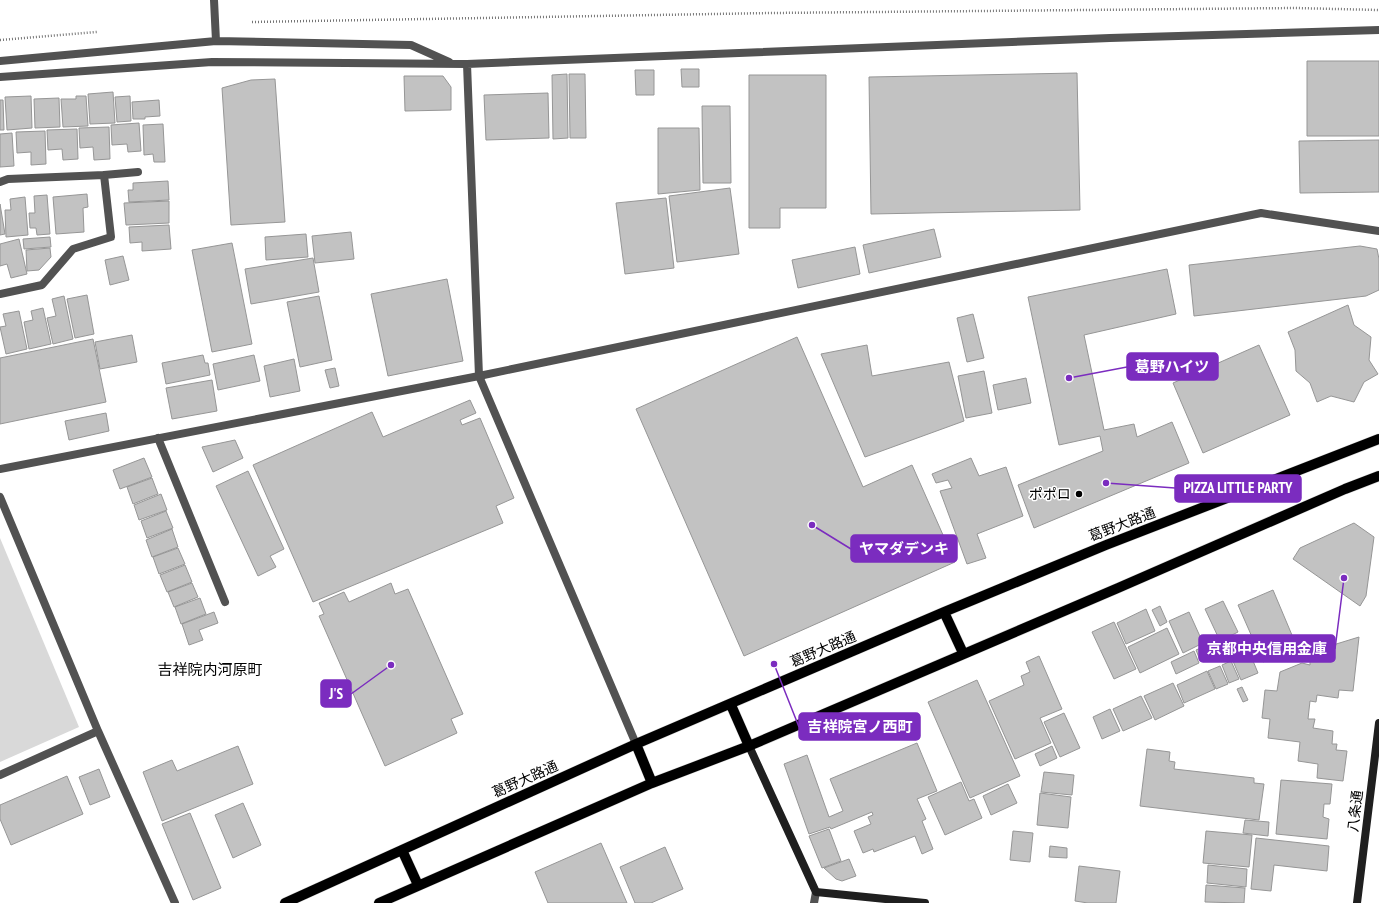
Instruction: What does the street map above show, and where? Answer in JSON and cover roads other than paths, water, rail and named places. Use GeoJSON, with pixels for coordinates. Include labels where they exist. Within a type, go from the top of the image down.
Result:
{"type":"FeatureCollection","features":[{"type":"Feature","properties":{"kind":"main road","name":"葛野大路通"},"geometry":{"type":"LineString","coordinates":[[285,903],[636,744],[731,705],[944,612],[1106,544],[1379,439]]}},
{"type":"Feature","properties":{"kind":"main road"},"geometry":{"type":"LineString","coordinates":[[380,903],[418,885],[652,784],[749,746],[1379,476]]}},
{"type":"Feature","properties":{"kind":"main road"},"geometry":{"type":"LineString","coordinates":[[944,612],[963,653]]}},
{"type":"Feature","properties":{"kind":"main road"},"geometry":{"type":"LineString","coordinates":[[731,705],[749,746]]}},
{"type":"Feature","properties":{"kind":"main road"},"geometry":{"type":"LineString","coordinates":[[636,744],[652,784]]}},
{"type":"Feature","properties":{"kind":"main road"},"geometry":{"type":"LineString","coordinates":[[402,850],[418,885]]}},
{"type":"Feature","properties":{"kind":"street"},"geometry":{"type":"LineString","coordinates":[[214,0],[216,41]]}},
{"type":"Feature","properties":{"kind":"street"},"geometry":{"type":"LineString","coordinates":[[0,77],[212,62],[468,64],[1110,38],[1379,30]]}},
{"type":"Feature","properties":{"kind":"street"},"geometry":{"type":"LineString","coordinates":[[0,61],[216,41],[411,45],[452,64]]}},
{"type":"Feature","properties":{"kind":"street"},"geometry":{"type":"LineString","coordinates":[[468,64],[479,376],[636,744]]}},
{"type":"Feature","properties":{"kind":"street"},"geometry":{"type":"LineString","coordinates":[[0,182],[8,179],[138,172]]}},
{"type":"Feature","properties":{"kind":"street"},"geometry":{"type":"LineString","coordinates":[[0,294],[42,285],[73,249],[111,237],[104,175]]}},
{"type":"Feature","properties":{"kind":"street"},"geometry":{"type":"LineString","coordinates":[[0,469],[479,376],[1261,213],[1379,231]]}},
{"type":"Feature","properties":{"kind":"street"},"geometry":{"type":"LineString","coordinates":[[158,438],[225,602]]}},
{"type":"Feature","properties":{"kind":"street"},"geometry":{"type":"LineString","coordinates":[[0,497],[98,731],[175,903]]}},
{"type":"Feature","properties":{"kind":"street","name":"八条通"},"geometry":{"type":"LineString","coordinates":[[1357,903],[1379,723]]}},
{"type":"Feature","properties":{"kind":"street"},"geometry":{"type":"LineString","coordinates":[[0,775],[98,731]]}},
{"type":"Feature","properties":{"kind":"street"},"geometry":{"type":"LineString","coordinates":[[749,746],[816,892],[814,903]]}},
{"type":"Feature","properties":{"kind":"street"},"geometry":{"type":"LineString","coordinates":[[816,892],[925,903]]}},
{"type":"Feature","properties":{"kind":"place","name":"葛野ハイツ"},"geometry":{"type":"Point","coordinates":[1069,378]}},
{"type":"Feature","properties":{"kind":"place","name":"PIZZA LITTLE PARTY"},"geometry":{"type":"Point","coordinates":[1106,483]}},
{"type":"Feature","properties":{"kind":"place","name":"ポポロ"},"geometry":{"type":"Point","coordinates":[1079,494]}},
{"type":"Feature","properties":{"kind":"place","name":"ヤマダデンキ"},"geometry":{"type":"Point","coordinates":[812,525]}},
{"type":"Feature","properties":{"kind":"place","name":"京都中央信用金庫"},"geometry":{"type":"Point","coordinates":[1344,578]}},
{"type":"Feature","properties":{"kind":"place","name":"吉祥院宮ノ西町"},"geometry":{"type":"Point","coordinates":[774,664]}},
{"type":"Feature","properties":{"kind":"place","name":"J'S"},"geometry":{"type":"Point","coordinates":[391,665]}},
{"type":"Feature","properties":{"kind":"district","name":"吉祥院内河原町"},"geometry":{"type":"Point","coordinates":[210,670]}}]}
